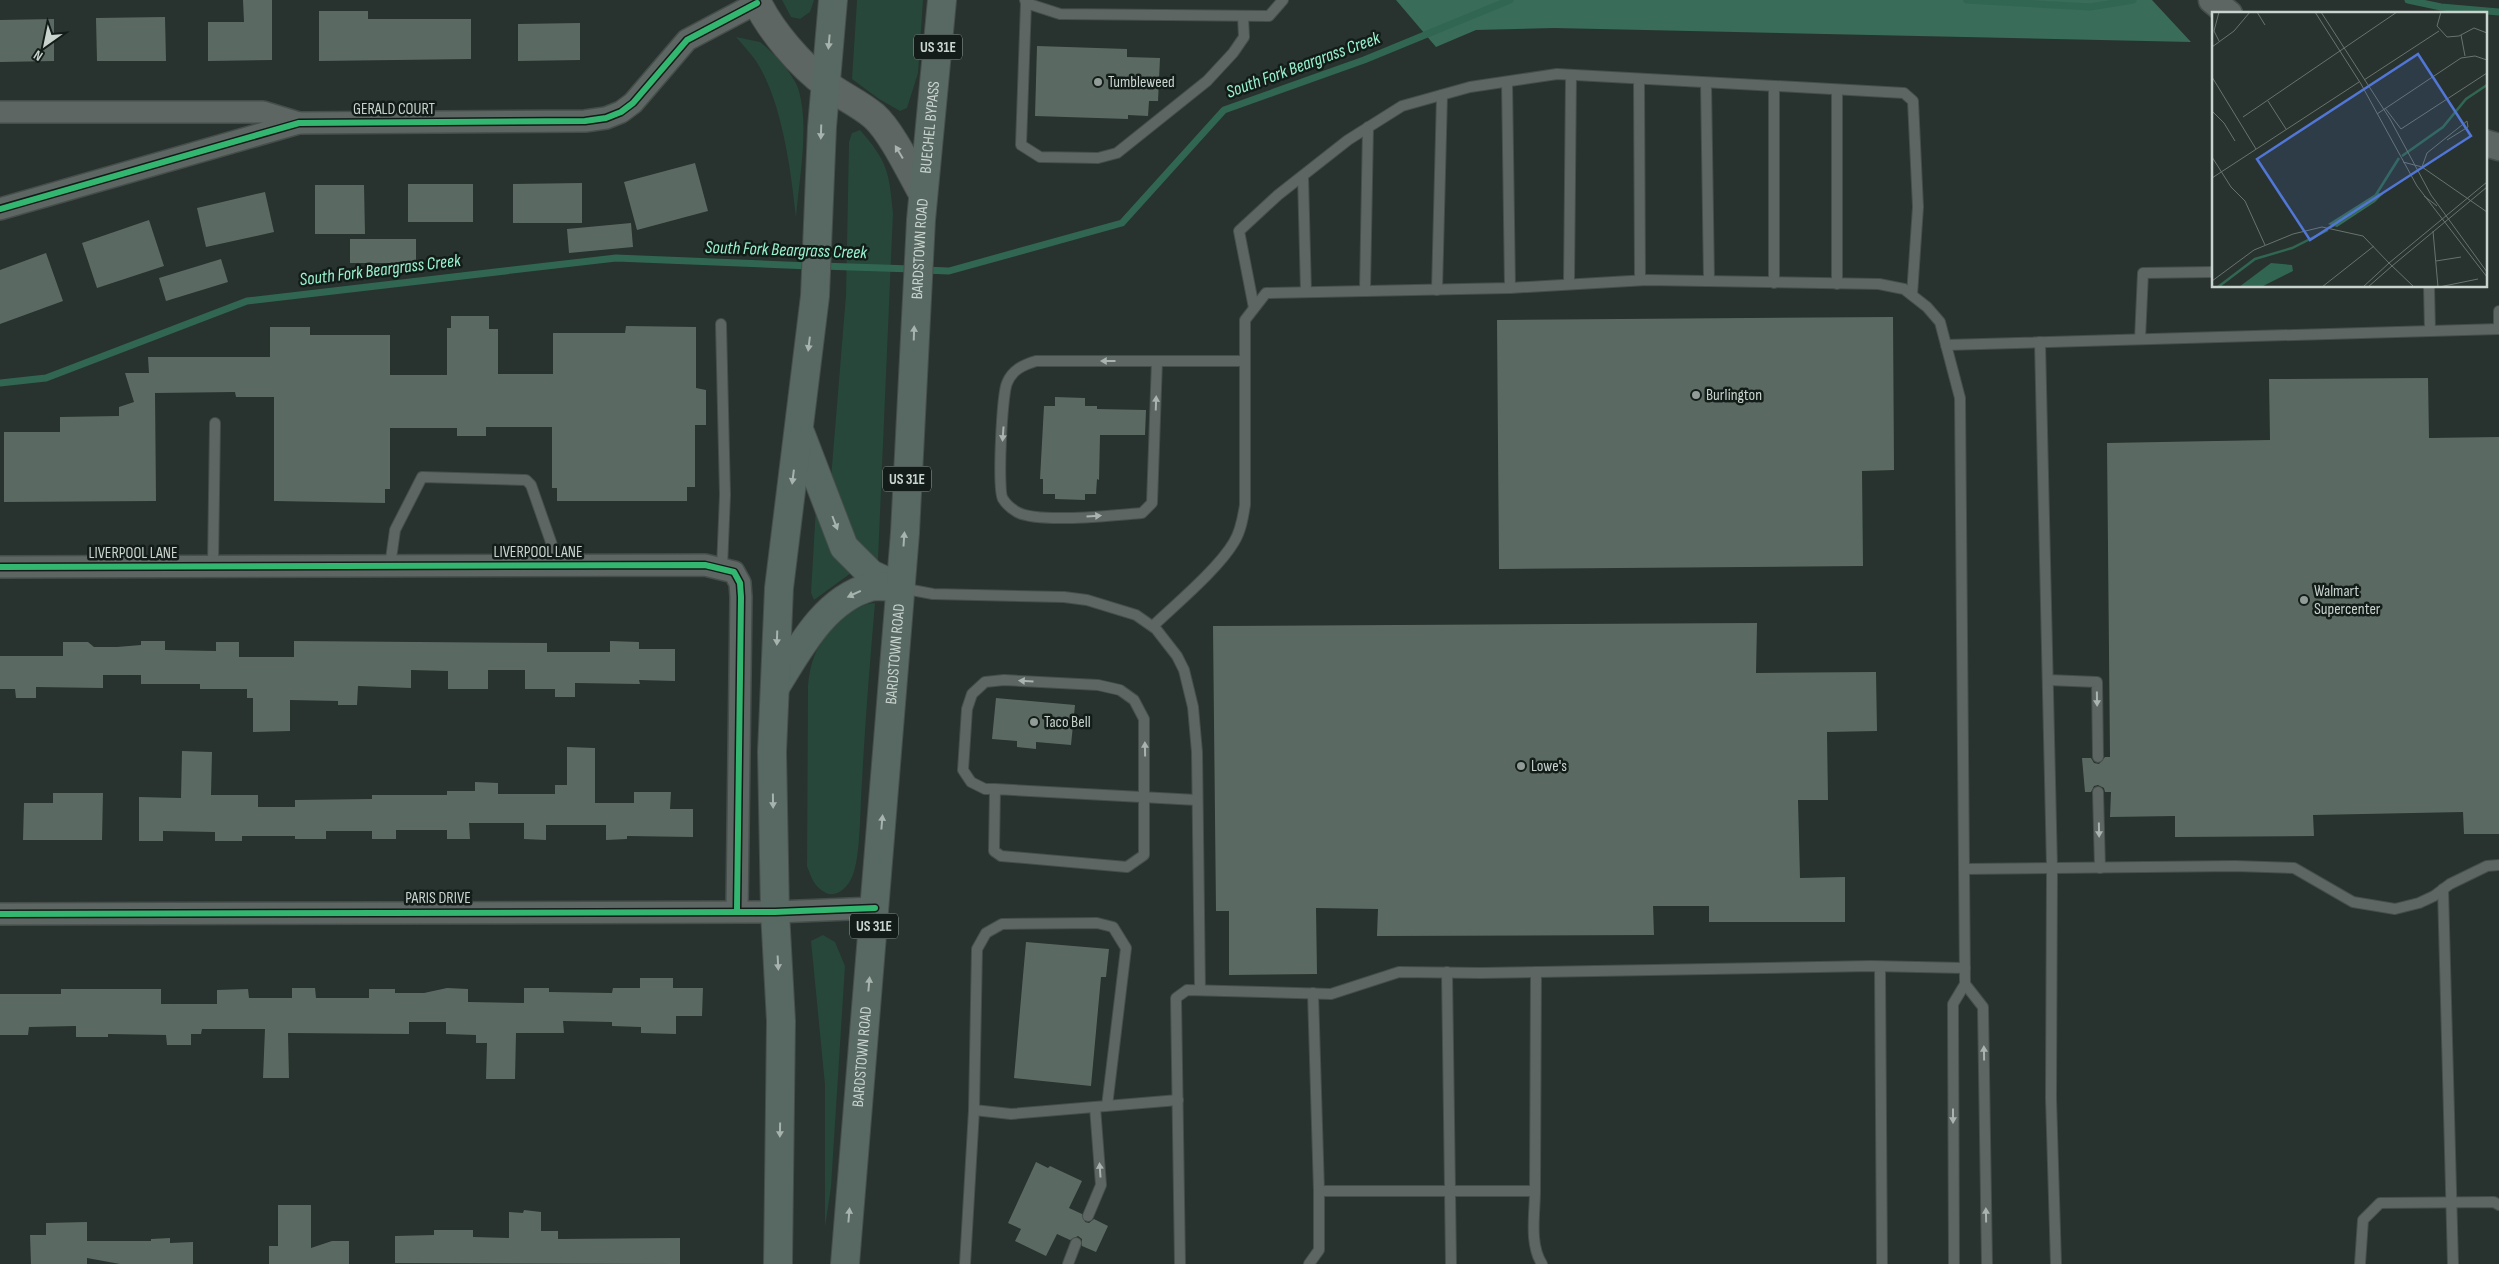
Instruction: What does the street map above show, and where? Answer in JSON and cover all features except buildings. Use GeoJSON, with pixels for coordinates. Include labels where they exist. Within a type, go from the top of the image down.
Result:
{"type":"FeatureCollection","features":[{"type":"Feature","properties":{"kind":"main road"},"geometry":{"type":"LineString","coordinates":[[778,1264],[782,1021],[775,912],[772,752],[774,690],[779,588],[815,296],[825,83],[832,0]]}},
{"type":"Feature","properties":{"kind":"main road","name":"BUECHEL BYPASS"},"geometry":{"type":"LineString","coordinates":[[922,207],[942,0]]}},
{"type":"Feature","properties":{"kind":"main road","name":"BARDSTOWN ROAD"},"geometry":{"type":"LineString","coordinates":[[757,2],[773,29],[825,83],[876,117],[898,149],[922,207],[915,294],[901,588],[845,1264]]}},
{"type":"Feature","properties":{"kind":"main road"},"geometry":{"type":"LineString","coordinates":[[799,428],[844,547],[872,574],[901,588]]}},
{"type":"Feature","properties":{"kind":"main road"},"geometry":{"type":"LineString","coordinates":[[774,690],[811,630],[848,595],[871,587],[901,588]]}},
{"type":"Feature","properties":{"kind":"street"},"geometry":{"type":"LineString","coordinates":[[2212,0],[2227,12]]}},
{"type":"Feature","properties":{"kind":"street","name":"GERALD COURT"},"geometry":{"type":"LineString","coordinates":[[0,209],[299,123],[585,122],[606,118],[621,112],[633,103],[687,40],[757,2]]}},
{"type":"Feature","properties":{"kind":"street","name":"GERALD COURT"},"geometry":{"type":"LineString","coordinates":[[0,112],[263,112],[299,123]]}},
{"type":"Feature","properties":{"kind":"street"},"geometry":{"type":"LineString","coordinates":[[2486,143],[2499,147]]}},
{"type":"Feature","properties":{"kind":"street","name":"LIVERPOOL LANE"},"geometry":{"type":"LineString","coordinates":[[0,567],[705,565],[722,568]]}},
{"type":"Feature","properties":{"kind":"street"},"geometry":{"type":"LineString","coordinates":[[722,568],[734,572],[740,583],[741,597],[737,911]]}},
{"type":"Feature","properties":{"kind":"street","name":"PARIS DRIVE"},"geometry":{"type":"LineString","coordinates":[[0,914],[775,912],[875,908]]}},
{"type":"Feature","properties":{"kind":"lane"},"geometry":{"type":"LineString","coordinates":[[1243,16],[1244,37],[1233,53],[1207,80],[1117,153],[1098,158],[1040,157],[1021,145],[1026,1],[1060,14],[1269,16],[1283,0]]}},
{"type":"Feature","properties":{"kind":"lane"},"geometry":{"type":"LineString","coordinates":[[1254,308],[1239,231],[1278,195],[1368,127],[1402,106],[1470,87],[1557,74],[1904,93],[1913,101],[1918,207],[1912,295]]}},
{"type":"Feature","properties":{"kind":"lane"},"geometry":{"type":"LineString","coordinates":[[1569,284],[1571,75]]}},
{"type":"Feature","properties":{"kind":"lane"},"geometry":{"type":"LineString","coordinates":[[1639,79],[1640,280]]}},
{"type":"Feature","properties":{"kind":"lane"},"geometry":{"type":"LineString","coordinates":[[1506,82],[1510,288]]}},
{"type":"Feature","properties":{"kind":"lane"},"geometry":{"type":"LineString","coordinates":[[1706,83],[1709,281]]}},
{"type":"Feature","properties":{"kind":"lane"},"geometry":{"type":"LineString","coordinates":[[1774,86],[1774,283]]}},
{"type":"Feature","properties":{"kind":"lane"},"geometry":{"type":"LineString","coordinates":[[1837,90],[1837,284]]}},
{"type":"Feature","properties":{"kind":"lane"},"geometry":{"type":"LineString","coordinates":[[1437,290],[1442,95]]}},
{"type":"Feature","properties":{"kind":"lane"},"geometry":{"type":"LineString","coordinates":[[1366,292],[1368,127]]}},
{"type":"Feature","properties":{"kind":"lane"},"geometry":{"type":"LineString","coordinates":[[1303,176],[1306,292]]}},
{"type":"Feature","properties":{"kind":"lane"},"geometry":{"type":"LineString","coordinates":[[2140,339],[2142,273],[2212,272]]}},
{"type":"Feature","properties":{"kind":"lane"},"geometry":{"type":"LineString","coordinates":[[1153,626],[1216,564],[1234,542],[1241,526],[1245,505],[1244,320],[1266,293],[1510,288],[1640,280],[1879,284],[1904,289],[1912,295],[1940,322],[1960,398],[1965,984],[1953,1004],[1954,1264]]}},
{"type":"Feature","properties":{"kind":"lane"},"geometry":{"type":"LineString","coordinates":[[2429,288],[2430,331]]}},
{"type":"Feature","properties":{"kind":"lane"},"geometry":{"type":"LineString","coordinates":[[1946,345],[2499,329],[2499,311]]}},
{"type":"Feature","properties":{"kind":"lane"},"geometry":{"type":"LineString","coordinates":[[721,324],[725,495],[722,568]]}},
{"type":"Feature","properties":{"kind":"lane"},"geometry":{"type":"LineString","coordinates":[[2040,342],[2052,868],[2051,1098],[2056,1264]]}},
{"type":"Feature","properties":{"kind":"lane"},"geometry":{"type":"LineString","coordinates":[[1157,361],[1152,503],[1142,513],[1056,517],[1026,515],[1011,508],[1002,499],[999,486],[1004,410],[1003,395],[1013,373],[1021,366],[1036,361],[1157,361],[1244,361]]}},
{"type":"Feature","properties":{"kind":"lane"},"geometry":{"type":"LineString","coordinates":[[213,566],[215,423]]}},
{"type":"Feature","properties":{"kind":"lane"},"geometry":{"type":"LineString","coordinates":[[390,566],[395,530],[422,477],[526,480],[531,485],[559,566]]}},
{"type":"Feature","properties":{"kind":"lane"},"geometry":{"type":"LineString","coordinates":[[901,588],[933,594],[1087,600],[1136,614],[1153,626],[1177,656],[1184,670],[1194,707],[1200,990]]}},
{"type":"Feature","properties":{"kind":"lane"},"geometry":{"type":"LineString","coordinates":[[995,789],[994,851],[1001,856],[1127,866],[1144,855],[1145,798],[1144,719],[1134,700],[1120,690],[1098,685],[1004,680],[985,682],[972,694],[967,709],[964,770],[972,782],[985,789],[995,789],[1145,798],[1197,800]]}},
{"type":"Feature","properties":{"kind":"lane"},"geometry":{"type":"LineString","coordinates":[[2048,680],[2097,682],[2098,757]]}},
{"type":"Feature","properties":{"kind":"lane"},"geometry":{"type":"LineString","coordinates":[[2098,792],[2100,868]]}},
{"type":"Feature","properties":{"kind":"lane"},"geometry":{"type":"LineString","coordinates":[[1964,869],[2235,866],[2294,868],[2353,902],[2395,909],[2419,903],[2487,866],[2499,865]]}},
{"type":"Feature","properties":{"kind":"lane"},"geometry":{"type":"LineString","coordinates":[[2444,889],[2453,1264]]}},
{"type":"Feature","properties":{"kind":"lane"},"geometry":{"type":"LineString","coordinates":[[964,1264],[974,1110],[977,949],[986,933],[1002,924],[1097,923],[1113,927],[1126,948],[1107,1106]]}},
{"type":"Feature","properties":{"kind":"lane"},"geometry":{"type":"LineString","coordinates":[[1180,1264],[1176,998],[1187,990],[1331,994],[1399,972],[1880,967],[1965,968]]}},
{"type":"Feature","properties":{"kind":"lane"},"geometry":{"type":"LineString","coordinates":[[1880,967],[1882,1264]]}},
{"type":"Feature","properties":{"kind":"lane"},"geometry":{"type":"LineString","coordinates":[[1447,972],[1450,1264]]}},
{"type":"Feature","properties":{"kind":"lane"},"geometry":{"type":"LineString","coordinates":[[1536,972],[1535,1240],[1537,1256],[1542,1264]]}},
{"type":"Feature","properties":{"kind":"lane"},"geometry":{"type":"LineString","coordinates":[[1965,984],[1983,1007],[1987,1264]]}},
{"type":"Feature","properties":{"kind":"lane"},"geometry":{"type":"LineString","coordinates":[[1309,1264],[1318,1250],[1319,1191],[1313,993]]}},
{"type":"Feature","properties":{"kind":"lane"},"geometry":{"type":"LineString","coordinates":[[974,1110],[1011,1114],[1178,1100]]}},
{"type":"Feature","properties":{"kind":"lane"},"geometry":{"type":"LineString","coordinates":[[1088,1216],[1101,1185],[1095,1107]]}},
{"type":"Feature","properties":{"kind":"lane"},"geometry":{"type":"LineString","coordinates":[[1319,1191],[1535,1190]]}},
{"type":"Feature","properties":{"kind":"lane"},"geometry":{"type":"LineString","coordinates":[[2360,1264],[2363,1220],[2380,1202],[2494,1202],[2499,1204]]}},
{"type":"Feature","properties":{"kind":"lane"},"geometry":{"type":"LineString","coordinates":[[1068,1264],[1076,1243]]}},
{"type":"Feature","properties":{"kind":"green space"},"geometry":{"type":"Polygon","coordinates":[[[782,0],[814,0],[810,12],[800,19],[791,17],[782,0]]]}},
{"type":"Feature","properties":{"kind":"green space"},"geometry":{"type":"Polygon","coordinates":[[[857,0],[923,0],[918,73],[907,108],[900,111],[879,99],[852,79],[857,0]]]}},
{"type":"Feature","properties":{"kind":"green space"},"geometry":{"type":"Polygon","coordinates":[[[1396,0],[2152,0],[2191,42],[1554,28],[1476,30],[1436,47],[1396,0]]]}},
{"type":"Feature","properties":{"kind":"green space"},"geometry":{"type":"Polygon","coordinates":[[[736,37],[760,42],[765,46],[788,71],[798,88],[803,118],[803,135],[796,218],[788,158],[773,96],[756,61],[736,37]]]}},
{"type":"Feature","properties":{"kind":"green space"},"geometry":{"type":"Polygon","coordinates":[[[860,130],[886,168],[893,213],[878,560],[872,563],[854,545],[831,478],[846,295],[849,142],[852,133],[860,130]]]}},
{"type":"Feature","properties":{"kind":"green space"},"geometry":{"type":"Polygon","coordinates":[[[816,506],[851,573],[814,600],[811,593],[816,506]]]}},
{"type":"Feature","properties":{"kind":"green space"},"geometry":{"type":"Polygon","coordinates":[[[875,603],[857,857],[852,877],[848,884],[842,891],[830,894],[822,891],[816,885],[807,866],[809,677],[816,652],[833,628],[858,608],[875,603]]]}},
{"type":"Feature","properties":{"kind":"green space"},"geometry":{"type":"Polygon","coordinates":[[[823,935],[835,942],[845,966],[831,1187],[825,1227],[825,1085],[811,941],[823,935]]]}},
{"type":"Feature","properties":{"kind":"waterway","name":"South Fork Beargrass Creek"},"geometry":{"type":"LineString","coordinates":[[923,270],[949,271],[1122,223],[1224,110],[1364,60],[1510,0]]}},
{"type":"Feature","properties":{"kind":"waterway","name":"South Fork Beargrass Creek"},"geometry":{"type":"LineString","coordinates":[[1967,0],[2090,7],[2133,0]]}},
{"type":"Feature","properties":{"kind":"waterway","name":"South Fork Beargrass Creek"},"geometry":{"type":"LineString","coordinates":[[2408,0],[2441,7],[2499,12]]}},
{"type":"Feature","properties":{"kind":"waterway","name":"South Fork Beargrass Creek"},"geometry":{"type":"LineString","coordinates":[[0,383],[46,378],[247,301],[616,258],[810,266]]}},
{"type":"Feature","properties":{"kind":"waterway","name":"South Fork Beargrass Creek"},"geometry":{"type":"LineString","coordinates":[[821,266],[912,269]]}},
{"type":"Feature","properties":{"kind":"cycle path"},"geometry":{"type":"LineString","coordinates":[[0,209],[299,123],[585,121],[606,118],[621,112],[633,103],[687,40],[757,3]]}},
{"type":"Feature","properties":{"kind":"cycle path"},"geometry":{"type":"LineString","coordinates":[[0,567],[705,565],[734,572],[740,583],[741,597],[737,911]]}},
{"type":"Feature","properties":{"kind":"cycle path"},"geometry":{"type":"LineString","coordinates":[[0,914],[775,912],[875,908]]}},
{"type":"Feature","properties":{"kind":"place","name":"Tumbleweed"},"geometry":{"type":"Point","coordinates":[1098,82]}},
{"type":"Feature","properties":{"kind":"place","name":"Burlington"},"geometry":{"type":"Point","coordinates":[1696,395]}},
{"type":"Feature","properties":{"kind":"place","name":"Walmart Supercenter"},"geometry":{"type":"Point","coordinates":[2304,600]}},
{"type":"Feature","properties":{"kind":"place","name":"Taco Bell"},"geometry":{"type":"Point","coordinates":[1034,722]}},
{"type":"Feature","properties":{"kind":"place","name":"Lowe's"},"geometry":{"type":"Point","coordinates":[1521,766]}}]}
